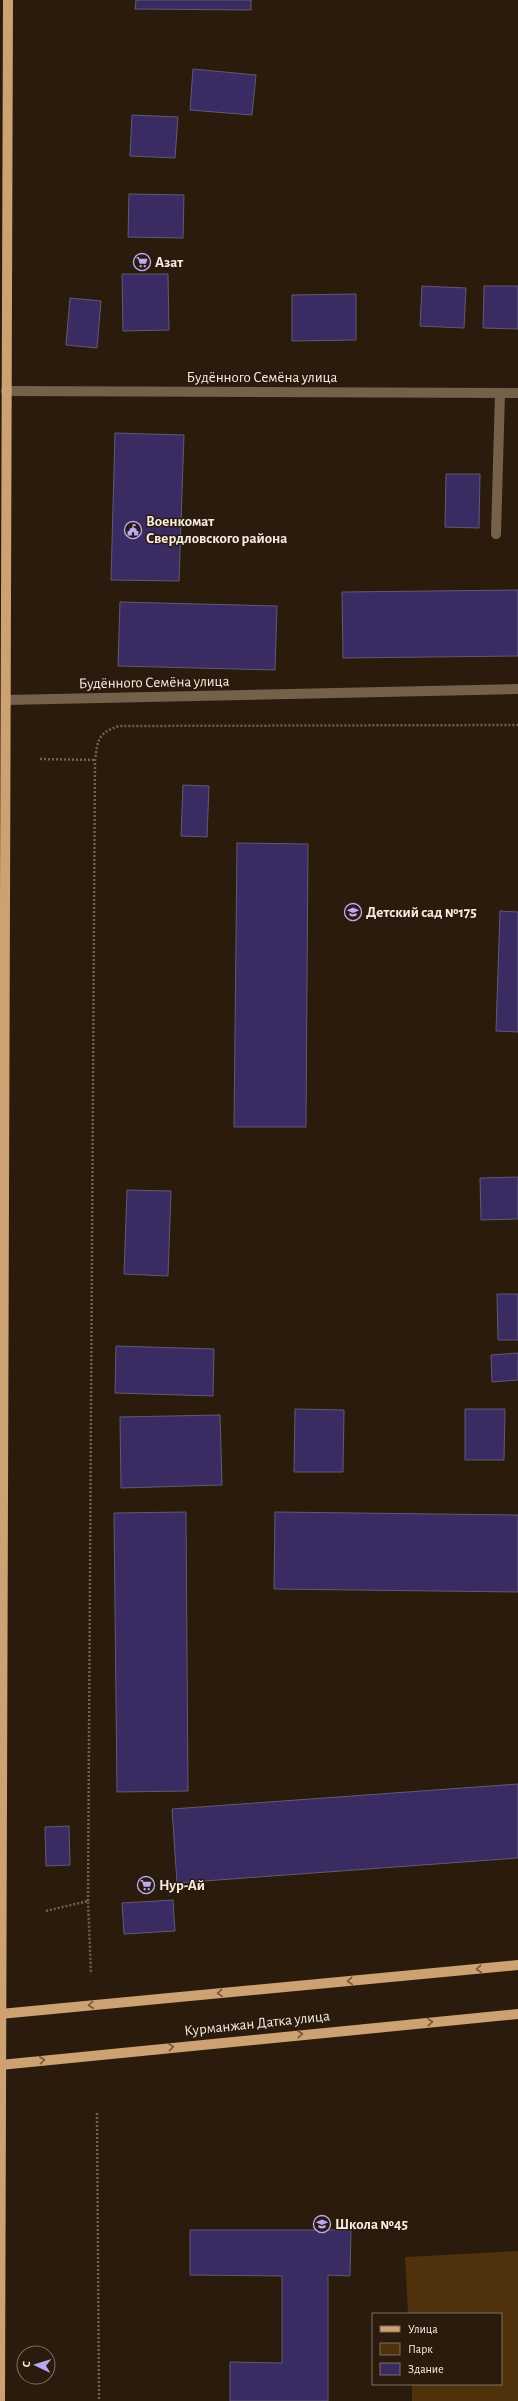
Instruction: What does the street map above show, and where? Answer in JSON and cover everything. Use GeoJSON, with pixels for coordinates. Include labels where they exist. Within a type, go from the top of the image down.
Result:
{"type":"FeatureCollection","features":[{"type":"Feature","properties":{"kind":"main road"},"geometry":{"type":"LineString","coordinates":[[0,2401],[2,2014],[1,1152],[6,700],[3,607],[6,391],[3,340],[8,0]]}},
{"type":"Feature","properties":{"kind":"main road"},"geometry":{"type":"LineString","coordinates":[[2,2014],[518,1965]]}},
{"type":"Feature","properties":{"kind":"main road","name":"Курманжан Датка улица"},"geometry":{"type":"LineString","coordinates":[[1,2065],[518,2014]]}},
{"type":"Feature","properties":{"kind":"street","name":"Будённого Семёна улица"},"geometry":{"type":"LineString","coordinates":[[6,391],[518,393]]}},
{"type":"Feature","properties":{"kind":"street"},"geometry":{"type":"LineString","coordinates":[[496,534],[500,393]]}},
{"type":"Feature","properties":{"kind":"street","name":"Будённого Семёна улица"},"geometry":{"type":"LineString","coordinates":[[6,700],[518,689]]}},
{"type":"Feature","properties":{"kind":"path"},"geometry":{"type":"LineString","coordinates":[[91,1974],[88,1901],[95,760],[98,742],[104,731],[119,726],[518,725]]}},
{"type":"Feature","properties":{"kind":"path"},"geometry":{"type":"LineString","coordinates":[[40,759],[95,760]]}},
{"type":"Feature","properties":{"kind":"path"},"geometry":{"type":"LineString","coordinates":[[46,1911],[88,1901]]}},
{"type":"Feature","properties":{"kind":"path"},"geometry":{"type":"LineString","coordinates":[[97,2113],[99,2401]]}},
{"type":"Feature","properties":{"kind":"green space"},"geometry":{"type":"Polygon","coordinates":[[[518,2251],[518,2401],[412,2401],[412,2385],[502,2385],[502,2313],[408,2313],[405,2257],[518,2251]]]}},
{"type":"Feature","properties":{"kind":"building"},"geometry":{"type":"Polygon","coordinates":[[[136,0],[251,0],[251,10],[135,9],[136,0]]]}},
{"type":"Feature","properties":{"kind":"building"},"geometry":{"type":"Polygon","coordinates":[[[193,69],[256,75],[252,115],[190,110],[193,69]]]}},
{"type":"Feature","properties":{"kind":"building"},"geometry":{"type":"Polygon","coordinates":[[[132,115],[178,117],[175,158],[130,156],[132,115]]]}},
{"type":"Feature","properties":{"kind":"building"},"geometry":{"type":"Polygon","coordinates":[[[129,194],[184,195],[183,238],[128,237],[129,194]]]}},
{"type":"Feature","properties":{"kind":"building"},"geometry":{"type":"Polygon","coordinates":[[[122,274],[168,274],[169,330],[123,331],[122,274]]]}},
{"type":"Feature","properties":{"kind":"building"},"geometry":{"type":"Polygon","coordinates":[[[422,286],[466,288],[464,328],[420,326],[422,286]]]}},
{"type":"Feature","properties":{"kind":"building"},"geometry":{"type":"Polygon","coordinates":[[[484,286],[518,286],[518,329],[483,328],[484,286]]]}},
{"type":"Feature","properties":{"kind":"building"},"geometry":{"type":"Polygon","coordinates":[[[356,294],[356,340],[292,341],[292,295],[356,294]]]}},
{"type":"Feature","properties":{"kind":"building"},"geometry":{"type":"Polygon","coordinates":[[[70,298],[101,301],[97,348],[66,345],[70,298]]]}},
{"type":"Feature","properties":{"kind":"building","name":"Военкомат Свердловского района"},"geometry":{"type":"Polygon","coordinates":[[[115,433],[184,435],[179,581],[111,580],[115,433]]]}},
{"type":"Feature","properties":{"kind":"building"},"geometry":{"type":"Polygon","coordinates":[[[446,474],[480,474],[479,528],[445,527],[446,474]]]}},
{"type":"Feature","properties":{"kind":"building"},"geometry":{"type":"Polygon","coordinates":[[[518,590],[518,656],[343,658],[342,592],[518,590]]]}},
{"type":"Feature","properties":{"kind":"building"},"geometry":{"type":"Polygon","coordinates":[[[120,602],[277,606],[275,670],[118,666],[120,602]]]}},
{"type":"Feature","properties":{"kind":"building"},"geometry":{"type":"Polygon","coordinates":[[[183,785],[209,786],[207,837],[181,836],[183,785]]]}},
{"type":"Feature","properties":{"kind":"building"},"geometry":{"type":"Polygon","coordinates":[[[237,843],[308,844],[306,1127],[234,1127],[237,843]]]}},
{"type":"Feature","properties":{"kind":"building"},"geometry":{"type":"Polygon","coordinates":[[[500,911],[518,912],[518,1032],[496,1031],[500,911]]]}},
{"type":"Feature","properties":{"kind":"building"},"geometry":{"type":"Polygon","coordinates":[[[518,1177],[518,1219],[481,1220],[480,1178],[518,1177]]]}},
{"type":"Feature","properties":{"kind":"building"},"geometry":{"type":"Polygon","coordinates":[[[127,1190],[171,1191],[168,1276],[124,1274],[127,1190]]]}},
{"type":"Feature","properties":{"kind":"building"},"geometry":{"type":"Polygon","coordinates":[[[497,1294],[518,1294],[518,1340],[498,1340],[497,1294]]]}},
{"type":"Feature","properties":{"kind":"building"},"geometry":{"type":"Polygon","coordinates":[[[116,1346],[214,1349],[213,1396],[115,1393],[116,1346]]]}},
{"type":"Feature","properties":{"kind":"building"},"geometry":{"type":"Polygon","coordinates":[[[518,1353],[518,1380],[492,1382],[491,1355],[518,1353]]]}},
{"type":"Feature","properties":{"kind":"building"},"geometry":{"type":"Polygon","coordinates":[[[295,1409],[344,1410],[343,1472],[294,1472],[295,1409]]]}},
{"type":"Feature","properties":{"kind":"building"},"geometry":{"type":"Polygon","coordinates":[[[465,1409],[505,1409],[504,1460],[465,1460],[465,1409]]]}},
{"type":"Feature","properties":{"kind":"building"},"geometry":{"type":"Polygon","coordinates":[[[220,1415],[222,1485],[121,1488],[120,1417],[220,1415]]]}},
{"type":"Feature","properties":{"kind":"building"},"geometry":{"type":"Polygon","coordinates":[[[186,1512],[188,1791],[117,1792],[114,1513],[186,1512]]]}},
{"type":"Feature","properties":{"kind":"building"},"geometry":{"type":"Polygon","coordinates":[[[275,1512],[518,1515],[518,1592],[274,1589],[275,1512]]]}},
{"type":"Feature","properties":{"kind":"building"},"geometry":{"type":"Polygon","coordinates":[[[518,1784],[518,1858],[177,1883],[172,1809],[518,1784]]]}},
{"type":"Feature","properties":{"kind":"building"},"geometry":{"type":"Polygon","coordinates":[[[69,1826],[70,1865],[46,1866],[45,1827],[69,1826]]]}},
{"type":"Feature","properties":{"kind":"building"},"geometry":{"type":"Polygon","coordinates":[[[173,1900],[175,1931],[124,1934],[122,1903],[173,1900]]]}},
{"type":"Feature","properties":{"kind":"building"},"geometry":{"type":"Polygon","coordinates":[[[190,2230],[351,2230],[350,2276],[328,2275],[328,2401],[230,2401],[230,2362],[282,2363],[282,2276],[190,2275],[190,2230]]]}},
{"type":"Feature","properties":{"kind":"place","name":"Азат"},"geometry":{"type":"Point","coordinates":[142,262]}},
{"type":"Feature","properties":{"kind":"place","name":"Военкомат Свердловского района"},"geometry":{"type":"Point","coordinates":[133,530]}},
{"type":"Feature","properties":{"kind":"place","name":"Детский сад №175"},"geometry":{"type":"Point","coordinates":[353,912]}},
{"type":"Feature","properties":{"kind":"place","name":"Нур-Ай"},"geometry":{"type":"Point","coordinates":[146,1885]}},
{"type":"Feature","properties":{"kind":"place","name":"Школа №45"},"geometry":{"type":"Point","coordinates":[322,2224]}}]}
